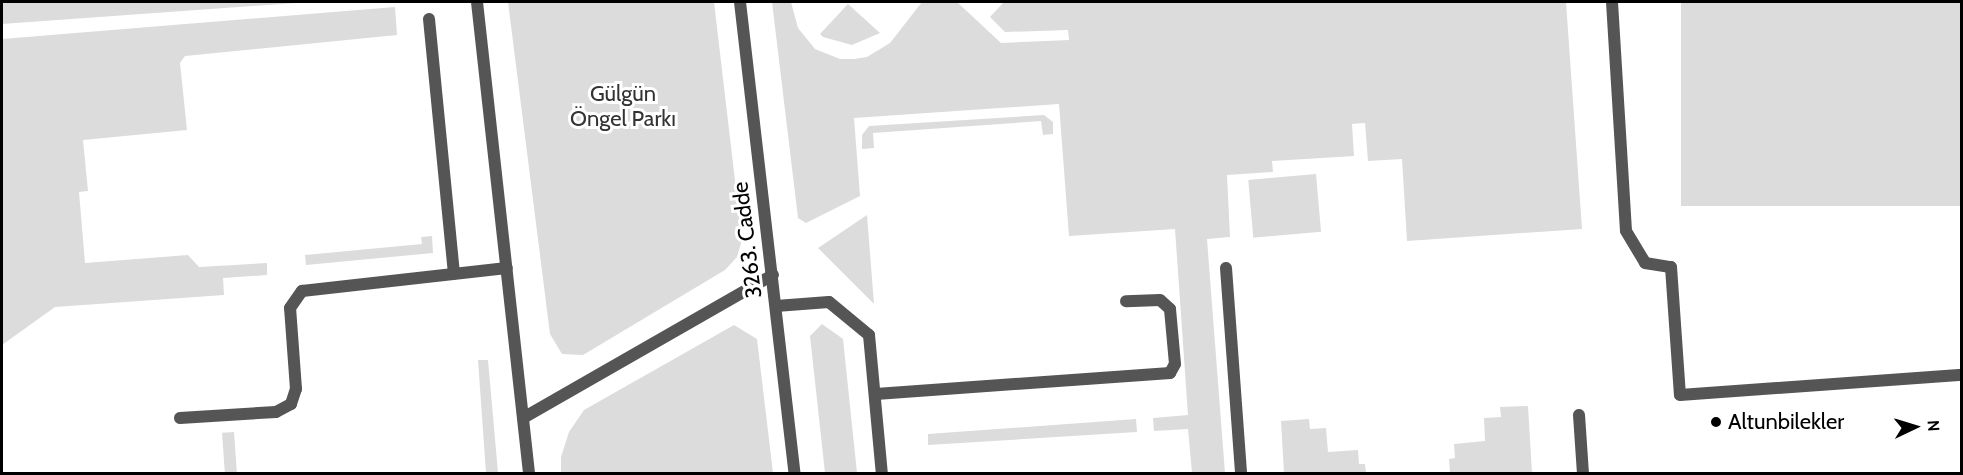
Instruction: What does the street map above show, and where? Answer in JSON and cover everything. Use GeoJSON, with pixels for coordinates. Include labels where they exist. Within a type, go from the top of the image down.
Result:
{"type":"FeatureCollection","features":[{"type":"Feature","properties":{"kind":"street"},"geometry":{"type":"LineString","coordinates":[[477,2],[529,474]]}},
{"type":"Feature","properties":{"kind":"street","name":"3263. Cadde"},"geometry":{"type":"LineString","coordinates":[[740,2],[795,474]]}},
{"type":"Feature","properties":{"kind":"street"},"geometry":{"type":"LineString","coordinates":[[1612,2],[1626,231],[1645,263],[1671,267],[1680,395],[1962,375]]}},
{"type":"Feature","properties":{"kind":"street"},"geometry":{"type":"LineString","coordinates":[[429,19],[454,274]]}},
{"type":"Feature","properties":{"kind":"street"},"geometry":{"type":"LineString","coordinates":[[180,418],[276,412],[291,404],[296,389],[290,308],[302,291],[507,268]]}},
{"type":"Feature","properties":{"kind":"street"},"geometry":{"type":"LineString","coordinates":[[1226,268],[1241,474]]}},
{"type":"Feature","properties":{"kind":"street"},"geometry":{"type":"LineString","coordinates":[[523,418],[773,275]]}},
{"type":"Feature","properties":{"kind":"street"},"geometry":{"type":"LineString","coordinates":[[876,394],[1170,373],[1175,364],[1170,309],[1160,300],[1126,302]]}},
{"type":"Feature","properties":{"kind":"street"},"geometry":{"type":"LineString","coordinates":[[776,306],[829,302],[863,327],[871,340],[882,474]]}},
{"type":"Feature","properties":{"kind":"street"},"geometry":{"type":"LineString","coordinates":[[1579,415],[1583,474]]}},
{"type":"Feature","properties":{"kind":"green space"},"geometry":{"type":"Polygon","coordinates":[[[2,2],[309,2],[2,24],[2,2]]]}},
{"type":"Feature","properties":{"kind":"green space","name":"Gülgün Öngel Parkı"},"geometry":{"type":"Polygon","coordinates":[[[508,2],[714,2],[742,240],[737,257],[725,270],[583,355],[562,354],[550,334],[508,2]]]}},
{"type":"Feature","properties":{"kind":"green space"},"geometry":{"type":"Polygon","coordinates":[[[772,2],[791,2],[798,28],[815,49],[840,59],[854,59],[867,57],[890,43],[922,2],[957,2],[1001,43],[1069,40],[1068,30],[1005,32],[990,17],[1004,2],[1566,2],[1582,229],[1407,241],[1402,159],[1368,161],[1365,123],[1352,124],[1354,156],[1272,161],[1273,172],[1227,175],[1230,237],[1207,239],[1225,473],[1192,473],[1188,429],[1154,431],[1153,418],[1188,415],[1175,229],[1069,236],[1059,104],[854,118],[860,196],[806,223],[798,218],[772,2]]]}},
{"type":"Feature","properties":{"kind":"green space"},"geometry":{"type":"Polygon","coordinates":[[[1681,2],[1961,2],[1961,206],[1681,206],[1681,2]]]}},
{"type":"Feature","properties":{"kind":"green space"},"geometry":{"type":"Polygon","coordinates":[[[848,4],[880,33],[852,45],[823,37],[820,34],[848,4]]]}},
{"type":"Feature","properties":{"kind":"green space"},"geometry":{"type":"Polygon","coordinates":[[[395,7],[397,35],[185,56],[180,63],[187,130],[83,140],[88,191],[79,192],[85,263],[188,255],[199,267],[267,263],[267,275],[223,278],[224,295],[55,307],[2,345],[2,39],[395,7]]]}},
{"type":"Feature","properties":{"kind":"green space"},"geometry":{"type":"Polygon","coordinates":[[[1044,115],[1053,122],[1053,134],[1043,135],[1041,121],[873,133],[874,148],[862,149],[862,135],[869,126],[1044,115]]]}},
{"type":"Feature","properties":{"kind":"green space"},"geometry":{"type":"Polygon","coordinates":[[[1316,174],[1321,232],[1253,238],[1248,180],[1316,174]]]}},
{"type":"Feature","properties":{"kind":"green space"},"geometry":{"type":"Polygon","coordinates":[[[867,215],[874,304],[818,248],[867,215]]]}},
{"type":"Feature","properties":{"kind":"green space"},"geometry":{"type":"Polygon","coordinates":[[[432,236],[433,253],[306,265],[305,255],[422,244],[421,237],[432,236]]]}},
{"type":"Feature","properties":{"kind":"green space"},"geometry":{"type":"Polygon","coordinates":[[[822,324],[843,339],[857,473],[825,473],[810,336],[822,324]]]}},
{"type":"Feature","properties":{"kind":"green space"},"geometry":{"type":"Polygon","coordinates":[[[734,325],[757,339],[773,473],[561,473],[561,457],[569,432],[584,410],[734,325]]]}},
{"type":"Feature","properties":{"kind":"green space"},"geometry":{"type":"Polygon","coordinates":[[[478,360],[488,360],[498,473],[486,473],[478,360]]]}},
{"type":"Feature","properties":{"kind":"green space"},"geometry":{"type":"Polygon","coordinates":[[[1528,406],[1532,473],[1450,473],[1449,459],[1455,458],[1454,444],[1485,441],[1484,418],[1501,417],[1500,407],[1528,406]]]}},
{"type":"Feature","properties":{"kind":"green space"},"geometry":{"type":"Polygon","coordinates":[[[1136,419],[1137,432],[928,445],[928,434],[1136,419]]]}},
{"type":"Feature","properties":{"kind":"green space"},"geometry":{"type":"Polygon","coordinates":[[[1309,419],[1310,429],[1326,428],[1328,452],[1358,450],[1359,464],[1365,464],[1366,473],[1284,473],[1281,421],[1309,419]]]}},
{"type":"Feature","properties":{"kind":"green space"},"geometry":{"type":"Polygon","coordinates":[[[234,432],[237,473],[225,474],[222,433],[234,432]]]}},
{"type":"Feature","properties":{"kind":"place","name":"Altunbilekler"},"geometry":{"type":"Point","coordinates":[1716,422]}}]}
